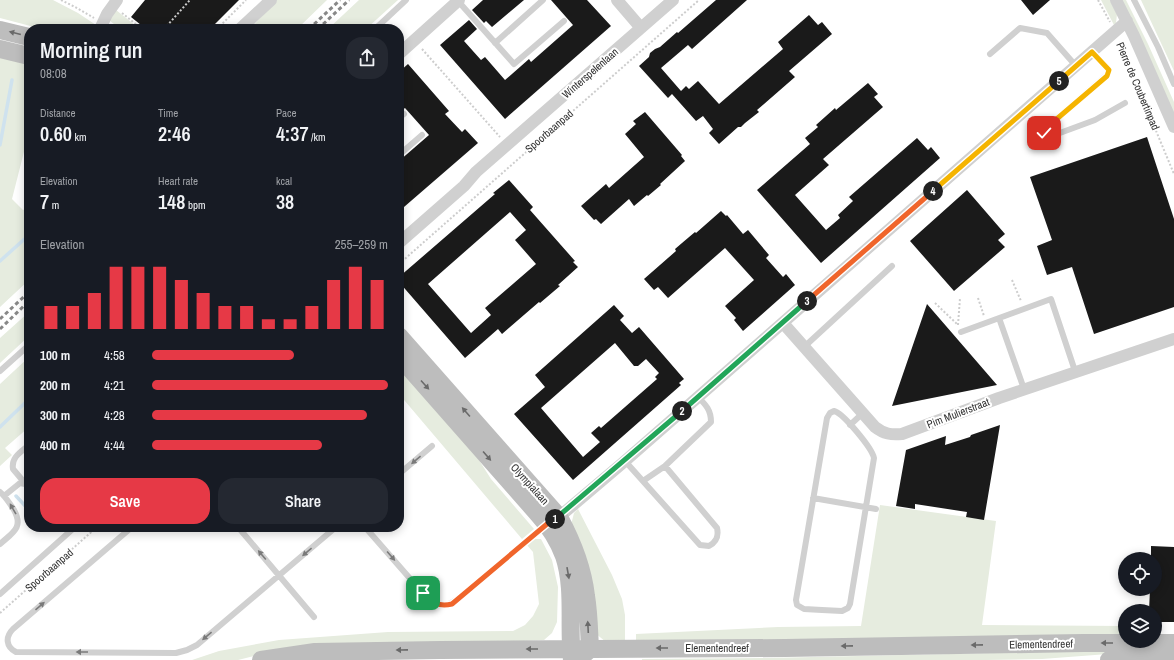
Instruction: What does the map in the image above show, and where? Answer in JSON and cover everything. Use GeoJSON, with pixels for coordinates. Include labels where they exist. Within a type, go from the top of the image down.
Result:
{"type":"FeatureCollection","features":[{"type":"Feature","properties":{"kind":"main road"},"geometry":{"type":"LineString","coordinates":[[0,30],[24,36]]}},
{"type":"Feature","properties":{"kind":"main road"},"geometry":{"type":"LineString","coordinates":[[0,49],[24,55]]}},
{"type":"Feature","properties":{"kind":"main road","name":"Olympialaan"},"geometry":{"type":"LineString","coordinates":[[404,342],[553,521],[556,538],[564,555],[570,586],[578,655]]}},
{"type":"Feature","properties":{"kind":"main road","name":"Olympialaan"},"geometry":{"type":"LineString","coordinates":[[404,361],[553,521]]}},
{"type":"Feature","properties":{"kind":"main road","name":"Elementendreef"},"geometry":{"type":"LineString","coordinates":[[261,660],[315,652],[578,655],[634,649],[1174,643]]}},
{"type":"Feature","properties":{"kind":"main road"},"geometry":{"type":"LineString","coordinates":[[1109,660],[1174,658]]}},
{"type":"Feature","properties":{"kind":"street"},"geometry":{"type":"LineString","coordinates":[[245,24],[271,0]]}},
{"type":"Feature","properties":{"kind":"street"},"geometry":{"type":"LineString","coordinates":[[404,50],[458,0]]}},
{"type":"Feature","properties":{"kind":"street"},"geometry":{"type":"LineString","coordinates":[[617,0],[641,28]]}},
{"type":"Feature","properties":{"kind":"street","name":"Winterspelenlaan"},"geometry":{"type":"LineString","coordinates":[[404,239],[464,186],[476,172],[673,0]]}},
{"type":"Feature","properties":{"kind":"street"},"geometry":{"type":"LineString","coordinates":[[1116,0],[1127,21],[1174,127]]}},
{"type":"Feature","properties":{"kind":"street"},"geometry":{"type":"LineString","coordinates":[[102,24],[115,3]]}},
{"type":"Feature","properties":{"kind":"street"},"geometry":{"type":"LineString","coordinates":[[553,521],[625,461],[1127,21]]}},
{"type":"Feature","properties":{"kind":"street","name":"Pim Mulierstraat"},"geometry":{"type":"LineString","coordinates":[[783,323],[875,427],[883,433],[892,435],[902,434],[1024,389],[1174,339]]}},
{"type":"Feature","properties":{"kind":"lane"},"geometry":{"type":"LineString","coordinates":[[380,24],[406,0]]}},
{"type":"Feature","properties":{"kind":"lane"},"geometry":{"type":"LineString","coordinates":[[458,0],[514,64],[564,21]]}},
{"type":"Feature","properties":{"kind":"lane"},"geometry":{"type":"LineString","coordinates":[[495,43],[543,0]]}},
{"type":"Feature","properties":{"kind":"lane"},"geometry":{"type":"LineString","coordinates":[[1134,0],[1174,84]]}},
{"type":"Feature","properties":{"kind":"lane"},"geometry":{"type":"LineString","coordinates":[[990,54],[1020,28],[1046,33],[1076,66]]}},
{"type":"Feature","properties":{"kind":"lane"},"geometry":{"type":"LineString","coordinates":[[1092,52],[1108,69],[1108,74],[1045,129],[1044,134],[1049,137],[1095,120],[1125,103]]}},
{"type":"Feature","properties":{"kind":"lane"},"geometry":{"type":"LineString","coordinates":[[404,150],[422,134]]}},
{"type":"Feature","properties":{"kind":"lane"},"geometry":{"type":"LineString","coordinates":[[804,346],[892,266]]}},
{"type":"Feature","properties":{"kind":"lane"},"geometry":{"type":"LineString","coordinates":[[961,332],[1051,299],[1076,371]]}},
{"type":"Feature","properties":{"kind":"lane"},"geometry":{"type":"LineString","coordinates":[[999,318],[1024,389]]}},
{"type":"Feature","properties":{"kind":"lane"},"geometry":{"type":"LineString","coordinates":[[0,371],[24,349]]}},
{"type":"Feature","properties":{"kind":"lane"},"geometry":{"type":"LineString","coordinates":[[643,481],[664,466],[711,422],[711,414],[708,408],[698,397]]}},
{"type":"Feature","properties":{"kind":"lane"},"geometry":{"type":"LineString","coordinates":[[832,412],[839,412],[850,425],[870,448],[874,458],[850,604],[848,608],[842,611],[804,609],[797,605],[796,600],[828,415],[832,412]]}},
{"type":"Feature","properties":{"kind":"lane"},"geometry":{"type":"LineString","coordinates":[[850,425],[863,413]]}},
{"type":"Feature","properties":{"kind":"lane"},"geometry":{"type":"LineString","coordinates":[[404,470],[432,446]]}},
{"type":"Feature","properties":{"kind":"lane"},"geometry":{"type":"LineString","coordinates":[[24,450],[13,462],[13,469],[24,482]]}},
{"type":"Feature","properties":{"kind":"lane"},"geometry":{"type":"LineString","coordinates":[[625,461],[700,545],[709,546],[715,542],[719,534],[717,528],[664,466]]}},
{"type":"Feature","properties":{"kind":"lane"},"geometry":{"type":"LineString","coordinates":[[0,544],[16,530],[18,521],[18,517],[2,494],[20,483],[24,485]]}},
{"type":"Feature","properties":{"kind":"lane"},"geometry":{"type":"LineString","coordinates":[[813,498],[876,509]]}},
{"type":"Feature","properties":{"kind":"lane"},"geometry":{"type":"LineString","coordinates":[[369,532],[427,598],[432,602],[445,605],[452,604],[553,521]]}},
{"type":"Feature","properties":{"kind":"lane"},"geometry":{"type":"LineString","coordinates":[[0,594],[69,532]]}},
{"type":"Feature","properties":{"kind":"lane"},"geometry":{"type":"LineString","coordinates":[[126,532],[10,632],[7,640],[12,650],[16,652],[176,653],[187,650],[197,645],[330,532]]}},
{"type":"Feature","properties":{"kind":"lane"},"geometry":{"type":"LineString","coordinates":[[242,532],[314,617]]}},
{"type":"Feature","properties":{"kind":"path"},"geometry":{"type":"LineString","coordinates":[[61,0],[75,7],[98,24]]}},
{"type":"Feature","properties":{"kind":"path"},"geometry":{"type":"LineString","coordinates":[[168,24],[190,0]]}},
{"type":"Feature","properties":{"kind":"path"},"geometry":{"type":"LineString","coordinates":[[222,24],[246,0]]}},
{"type":"Feature","properties":{"kind":"path","name":"Spoorbaanpad"},"geometry":{"type":"LineString","coordinates":[[404,260],[699,0]]}},
{"type":"Feature","properties":{"kind":"path","name":"Pierre de Coubertinpad"},"geometry":{"type":"LineString","coordinates":[[1098,0],[1115,32],[1174,174]]}},
{"type":"Feature","properties":{"kind":"path"},"geometry":{"type":"LineString","coordinates":[[115,3],[137,24]]}},
{"type":"Feature","properties":{"kind":"path"},"geometry":{"type":"LineString","coordinates":[[415,40],[507,145]]}},
{"type":"Feature","properties":{"kind":"path"},"geometry":{"type":"LineString","coordinates":[[1012,280],[1025,309]]}},
{"type":"Feature","properties":{"kind":"path"},"geometry":{"type":"LineString","coordinates":[[935,304],[958,325],[960,298]]}},
{"type":"Feature","properties":{"kind":"path"},"geometry":{"type":"LineString","coordinates":[[978,298],[987,323]]}},
{"type":"Feature","properties":{"kind":"path","name":"Spoorbaanpad"},"geometry":{"type":"LineString","coordinates":[[0,613],[91,532]]}},
{"type":"Feature","properties":{"kind":"shaded area"},"geometry":{"type":"Polygon","coordinates":[[[0,0],[53,0],[78,13],[94,24],[24,24],[0,18],[0,0]]]}},
{"type":"Feature","properties":{"kind":"shaded area"},"geometry":{"type":"Polygon","coordinates":[[[277,0],[327,0],[302,24],[255,24],[277,0]]]}},
{"type":"Feature","properties":{"kind":"shaded area"},"geometry":{"type":"Polygon","coordinates":[[[359,0],[398,0],[372,24],[333,24],[359,0]]]}},
{"type":"Feature","properties":{"kind":"shaded area"},"geometry":{"type":"Polygon","coordinates":[[[1101,0],[1110,0],[1117,14],[1116,23],[1114,25],[1101,0]]]}},
{"type":"Feature","properties":{"kind":"shaded area"},"geometry":{"type":"Polygon","coordinates":[[[1122,0],[1126,0],[1148,44],[1174,102],[1174,114],[1122,0]]]}},
{"type":"Feature","properties":{"kind":"shaded area"},"geometry":{"type":"Polygon","coordinates":[[[1141,0],[1174,0],[1174,71],[1141,0]]]}},
{"type":"Feature","properties":{"kind":"shaded area"},"geometry":{"type":"Polygon","coordinates":[[[116,10],[134,24],[114,24],[109,20],[116,10]]]}},
{"type":"Feature","properties":{"kind":"shaded area"},"geometry":{"type":"Polygon","coordinates":[[[0,51],[24,57],[24,152],[12,199],[24,210],[24,285],[0,307],[0,51]]]}},
{"type":"Feature","properties":{"kind":"shaded area"},"geometry":{"type":"Polygon","coordinates":[[[24,316],[24,341],[0,363],[0,338],[24,316]]]}},
{"type":"Feature","properties":{"kind":"shaded area"},"geometry":{"type":"Polygon","coordinates":[[[24,362],[24,431],[5,448],[12,455],[0,466],[0,384],[24,362]]]}},
{"type":"Feature","properties":{"kind":"shaded area"},"geometry":{"type":"Polygon","coordinates":[[[404,366],[467,441],[491,479],[534,529],[522,539],[404,400],[404,366]]]}},
{"type":"Feature","properties":{"kind":"shaded area"},"geometry":{"type":"Polygon","coordinates":[[[880,505],[996,521],[982,625],[1118,626],[1118,638],[636,643],[636,634],[778,627],[861,626],[880,505]]]}},
{"type":"Feature","properties":{"kind":"shaded area"},"geometry":{"type":"Polygon","coordinates":[[[578,509],[612,575],[622,599],[625,615],[625,643],[606,642],[595,633],[570,529],[574,513],[578,509]]]}},
{"type":"Feature","properties":{"kind":"shaded area"},"geometry":{"type":"Polygon","coordinates":[[[534,539],[541,539],[552,560],[558,587],[557,622],[552,633],[544,640],[266,653],[238,660],[192,660],[219,651],[279,640],[388,632],[513,631],[525,625],[533,616],[539,604],[533,552],[526,544],[534,539]]]}},
{"type":"Feature","properties":{"kind":"shaded area"},"geometry":{"type":"Polygon","coordinates":[[[1174,649],[1042,659],[642,660],[642,659],[767,658],[1174,649]]]}},
{"type":"Feature","properties":{"kind":"building"},"geometry":{"type":"Polygon","coordinates":[[[145,0],[239,0],[215,24],[140,24],[131,17],[145,0]]]}},
{"type":"Feature","properties":{"kind":"building"},"geometry":{"type":"Polygon","coordinates":[[[483,0],[524,0],[492,27],[486,21],[484,23],[472,10],[483,0]]]}},
{"type":"Feature","properties":{"kind":"building"},"geometry":{"type":"Polygon","coordinates":[[[551,0],[587,0],[611,26],[505,119],[440,45],[469,20],[477,29],[464,41],[481,60],[485,57],[505,80],[529,59],[531,62],[573,25],[551,0]]]}},
{"type":"Feature","properties":{"kind":"building"},"geometry":{"type":"Polygon","coordinates":[[[716,0],[747,0],[692,49],[688,45],[661,68],[681,91],[686,86],[689,89],[698,81],[719,104],[783,49],[778,42],[809,15],[818,25],[822,22],[832,34],[789,71],[795,77],[757,110],[759,112],[741,127],[738,127],[719,144],[709,133],[713,129],[703,116],[696,121],[672,94],[668,98],[639,66],[649,57],[650,53],[660,47],[677,32],[678,33],[716,0]]]}},
{"type":"Feature","properties":{"kind":"building"},"geometry":{"type":"Polygon","coordinates":[[[1021,0],[1050,0],[1033,15],[1021,0]]]}},
{"type":"Feature","properties":{"kind":"building"},"geometry":{"type":"Polygon","coordinates":[[[408,64],[449,111],[445,114],[462,132],[465,129],[478,143],[404,207],[404,157],[429,135],[404,109],[404,68],[408,64]]]}},
{"type":"Feature","properties":{"kind":"building"},"geometry":{"type":"Polygon","coordinates":[[[868,83],[878,94],[874,97],[883,107],[823,159],[829,165],[795,195],[826,230],[840,218],[838,215],[853,201],[849,197],[917,138],[928,150],[931,147],[940,158],[821,263],[757,190],[810,144],[805,138],[818,127],[816,125],[835,108],[836,110],[868,83]]]}},
{"type":"Feature","properties":{"kind":"building"},"geometry":{"type":"Polygon","coordinates":[[[645,112],[682,155],[681,156],[685,161],[648,196],[647,195],[634,206],[629,199],[601,224],[596,219],[594,220],[581,206],[606,184],[609,188],[644,157],[625,134],[636,124],[633,121],[645,112]]]}},
{"type":"Feature","properties":{"kind":"building"},"geometry":{"type":"Polygon","coordinates":[[[1147,137],[1174,219],[1174,307],[1094,334],[1072,267],[1047,275],[1037,246],[1052,240],[1030,177],[1147,137]]]}},
{"type":"Feature","properties":{"kind":"building"},"geometry":{"type":"Polygon","coordinates":[[[509,180],[533,207],[530,210],[575,261],[573,262],[578,267],[558,285],[560,286],[502,334],[498,329],[465,358],[404,288],[404,273],[495,194],[493,193],[509,180]],[[510,212],[428,284],[471,333],[491,315],[485,308],[536,264],[515,240],[526,230],[510,212]]]}},
{"type":"Feature","properties":{"kind":"building"},"geometry":{"type":"Polygon","coordinates":[[[967,190],[1005,234],[998,240],[1005,247],[954,291],[910,241],[967,190]]]}},
{"type":"Feature","properties":{"kind":"building"},"geometry":{"type":"Polygon","coordinates":[[[721,211],[726,216],[727,215],[743,234],[748,230],[769,255],[766,258],[783,277],[786,274],[795,285],[743,331],[734,320],[736,318],[725,306],[754,280],[725,248],[668,298],[658,287],[654,290],[644,279],[676,251],[675,249],[721,211]]]}},
{"type":"Feature","properties":{"kind":"building"},"geometry":{"type":"Polygon","coordinates":[[[927,304],[997,385],[892,406],[927,304]]]}},
{"type":"Feature","properties":{"kind":"building"},"geometry":{"type":"Polygon","coordinates":[[[614,305],[624,316],[620,320],[632,333],[639,327],[684,379],[679,383],[681,385],[573,480],[514,414],[545,387],[535,375],[614,305]],[[615,343],[541,408],[583,457],[600,442],[591,433],[599,426],[601,428],[657,379],[655,377],[659,373],[646,359],[638,366],[634,366],[615,343]]]}},
{"type":"Feature","properties":{"kind":"building"},"geometry":{"type":"Polygon","coordinates":[[[1000,425],[984,520],[966,517],[967,512],[915,504],[915,509],[896,506],[906,450],[946,436],[945,445],[1000,425]]]}},
{"type":"Feature","properties":{"kind":"building"},"geometry":{"type":"Polygon","coordinates":[[[1151,546],[1174,547],[1174,622],[1162,622],[1162,604],[1149,604],[1150,596],[1162,596],[1162,552],[1151,552],[1151,546]]]}},
{"type":"Feature","properties":{"kind":"waterway"},"geometry":{"type":"LineString","coordinates":[[0,145],[12,80]]}},
{"type":"Feature","properties":{"kind":"waterway"},"geometry":{"type":"LineString","coordinates":[[0,261],[24,239]]}},
{"type":"Feature","properties":{"kind":"waterway"},"geometry":{"type":"LineString","coordinates":[[0,427],[24,404]]}},
{"type":"Feature","properties":{"kind":"waterway"},"geometry":{"type":"LineString","coordinates":[[16,496],[24,505]]}},
{"type":"Feature","properties":{"kind":"railway"},"geometry":{"type":"LineString","coordinates":[[314,24],[340,0]]}},
{"type":"Feature","properties":{"kind":"railway"},"geometry":{"type":"LineString","coordinates":[[323,24],[349,0]]}},
{"type":"Feature","properties":{"kind":"railway"},"geometry":{"type":"LineString","coordinates":[[0,319],[24,297]]}},
{"type":"Feature","properties":{"kind":"railway"},"geometry":{"type":"LineString","coordinates":[[0,329],[24,306]]}},
{"type":"Feature","properties":{"kind":"route"},"geometry":{"type":"LineString","coordinates":[[423,593],[432,602],[439,605],[452,604],[625,461],[1092,52],[1109,70],[1107,76],[1045,129],[1044,133]]}}]}
